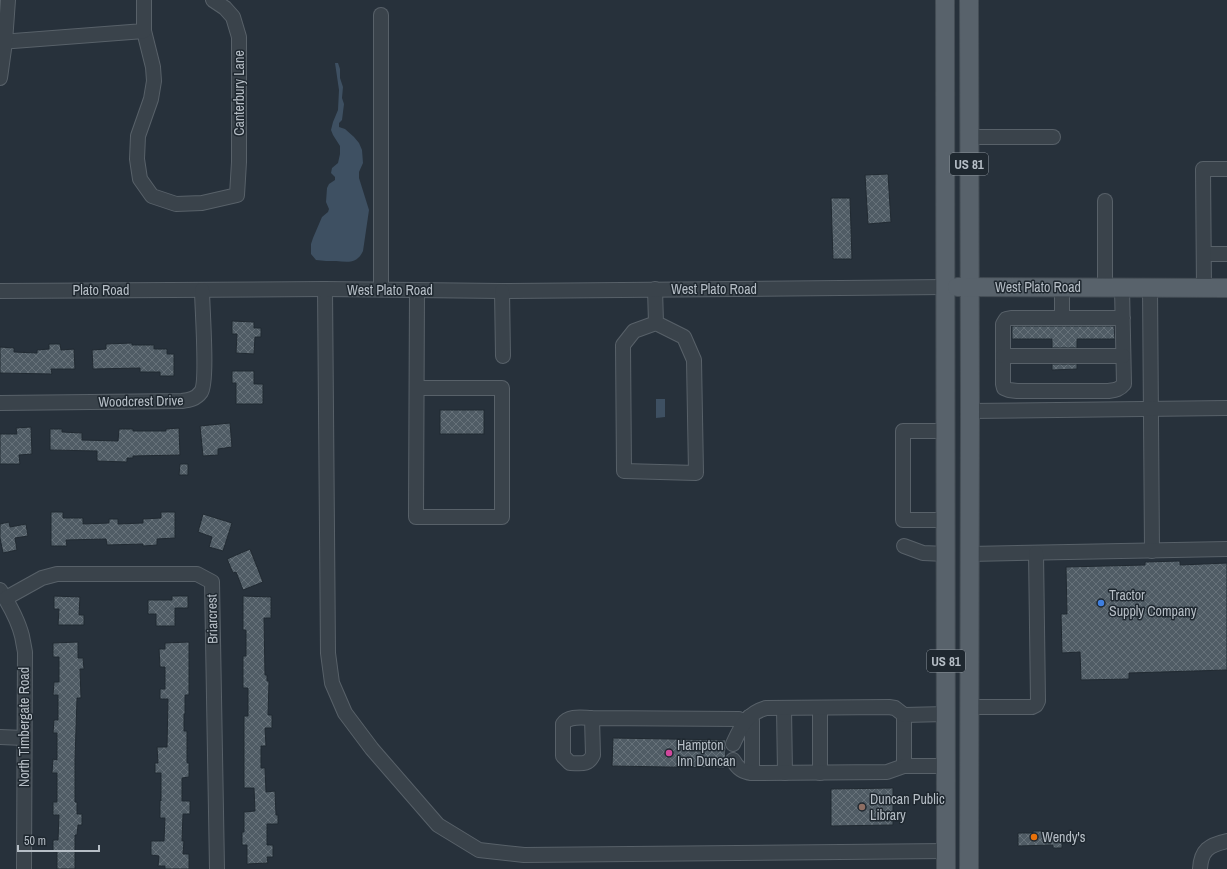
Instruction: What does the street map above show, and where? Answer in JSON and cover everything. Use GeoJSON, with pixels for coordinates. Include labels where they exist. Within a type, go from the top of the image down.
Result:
{"type":"FeatureCollection","features":[{"type":"Feature","properties":{"kind":"main road","name":"US 81"},"geometry":{"type":"LineString","coordinates":[[945,0],[946,861]]}},
{"type":"Feature","properties":{"kind":"main road","name":"US 81"},"geometry":{"type":"LineString","coordinates":[[969,0],[969,866]]}},
{"type":"Feature","properties":{"kind":"main road","name":"West Plato Road"},"geometry":{"type":"LineString","coordinates":[[946,287],[1227,288]]}},
{"type":"Feature","properties":{"kind":"main road"},"geometry":{"type":"LineString","coordinates":[[946,554],[969,554]]}},
{"type":"Feature","properties":{"kind":"main road"},"geometry":{"type":"LineString","coordinates":[[946,861],[969,866]]}},
{"type":"Feature","properties":{"kind":"street"},"geometry":{"type":"LineString","coordinates":[[0,78],[2,42],[8,0]]}},
{"type":"Feature","properties":{"kind":"street"},"geometry":{"type":"LineString","coordinates":[[2,42],[144,31],[144,0]]}},
{"type":"Feature","properties":{"kind":"street","name":"Canterbury Lane"},"geometry":{"type":"LineString","coordinates":[[144,31],[153,67],[154,81],[151,99],[138,136],[137,159],[140,179],[152,196],[176,204],[202,203],[237,195],[239,162],[239,37],[233,17],[225,8],[213,0]]}},
{"type":"Feature","properties":{"kind":"street"},"geometry":{"type":"LineString","coordinates":[[381,15],[381,289]]}},
{"type":"Feature","properties":{"kind":"street"},"geometry":{"type":"LineString","coordinates":[[969,137],[1054,137]]}},
{"type":"Feature","properties":{"kind":"street"},"geometry":{"type":"LineString","coordinates":[[1204,288],[1203,169],[1227,169]]}},
{"type":"Feature","properties":{"kind":"street"},"geometry":{"type":"LineString","coordinates":[[1105,201],[1114,288],[1123,318],[1124,384],[1118,390],[1108,391],[1017,391],[1004,388],[1003,324],[1006,319],[1123,318]]}},
{"type":"Feature","properties":{"kind":"street"},"geometry":{"type":"LineString","coordinates":[[1204,254],[1227,254]]}},
{"type":"Feature","properties":{"kind":"street","name":"West Plato Road"},"geometry":{"type":"LineString","coordinates":[[202,290],[381,289],[502,291],[946,287]]}},
{"type":"Feature","properties":{"kind":"street"},"geometry":{"type":"LineString","coordinates":[[1062,287],[1062,318]]}},
{"type":"Feature","properties":{"kind":"street"},"geometry":{"type":"LineString","coordinates":[[1150,288],[1152,551]]}},
{"type":"Feature","properties":{"kind":"street"},"geometry":{"type":"LineString","coordinates":[[325,289],[328,653],[332,683],[345,713],[372,749],[438,825],[479,850],[524,855],[946,861]]}},
{"type":"Feature","properties":{"kind":"street"},"geometry":{"type":"LineString","coordinates":[[655,289],[656,323]]}},
{"type":"Feature","properties":{"kind":"street","name":"Plato Road"},"geometry":{"type":"LineString","coordinates":[[0,291],[202,290]]}},
{"type":"Feature","properties":{"kind":"street","name":"Woodcrest Drive"},"geometry":{"type":"LineString","coordinates":[[0,403],[182,402],[192,400],[201,392],[203,384],[204,353],[202,290]]}},
{"type":"Feature","properties":{"kind":"street"},"geometry":{"type":"LineString","coordinates":[[417,290],[416,517],[502,517],[502,388],[417,388]]}},
{"type":"Feature","properties":{"kind":"street"},"geometry":{"type":"LineString","coordinates":[[502,291],[503,356]]}},
{"type":"Feature","properties":{"kind":"street"},"geometry":{"type":"LineString","coordinates":[[656,323],[684,337],[694,360],[696,472],[624,471],[623,345],[634,331],[656,323]]}},
{"type":"Feature","properties":{"kind":"street"},"geometry":{"type":"LineString","coordinates":[[1003,356],[1123,356]]}},
{"type":"Feature","properties":{"kind":"street"},"geometry":{"type":"LineString","coordinates":[[1017,391],[1017,410]]}},
{"type":"Feature","properties":{"kind":"street"},"geometry":{"type":"LineString","coordinates":[[1108,391],[1108,409]]}},
{"type":"Feature","properties":{"kind":"street"},"geometry":{"type":"LineString","coordinates":[[970,411],[1227,408]]}},
{"type":"Feature","properties":{"kind":"street"},"geometry":{"type":"LineString","coordinates":[[946,431],[902,431],[903,520],[946,520]]}},
{"type":"Feature","properties":{"kind":"street"},"geometry":{"type":"LineString","coordinates":[[904,546],[923,553],[946,554]]}},
{"type":"Feature","properties":{"kind":"street"},"geometry":{"type":"LineString","coordinates":[[969,554],[1227,549]]}},
{"type":"Feature","properties":{"kind":"street"},"geometry":{"type":"LineString","coordinates":[[969,707],[1032,707],[1036,705],[1038,701],[1036,553]]}},
{"type":"Feature","properties":{"kind":"street","name":"Briarcrest"},"geometry":{"type":"LineString","coordinates":[[3,594],[42,578],[57,574],[197,574],[212,582],[216,869]]}},
{"type":"Feature","properties":{"kind":"street","name":"North Timbergate Road"},"geometry":{"type":"LineString","coordinates":[[3,594],[18,625],[25,652],[24,869]]}},
{"type":"Feature","properties":{"kind":"street"},"geometry":{"type":"LineString","coordinates":[[733,744],[747,719],[760,710],[766,708],[895,708],[904,715],[946,714]]}},
{"type":"Feature","properties":{"kind":"street"},"geometry":{"type":"LineString","coordinates":[[784,708],[785,773]]}},
{"type":"Feature","properties":{"kind":"street"},"geometry":{"type":"LineString","coordinates":[[820,708],[820,773]]}},
{"type":"Feature","properties":{"kind":"street"},"geometry":{"type":"LineString","coordinates":[[904,715],[904,766]]}},
{"type":"Feature","properties":{"kind":"street"},"geometry":{"type":"LineString","coordinates":[[592,718],[747,719],[752,721],[752,773]]}},
{"type":"Feature","properties":{"kind":"street"},"geometry":{"type":"LineString","coordinates":[[0,738],[24,738]]}},
{"type":"Feature","properties":{"kind":"street"},"geometry":{"type":"LineString","coordinates":[[733,760],[740,769],[745,772],[752,773],[887,772],[904,766],[946,766]]}},
{"type":"Feature","properties":{"kind":"street"},"geometry":{"type":"LineString","coordinates":[[1200,869],[1201,858],[1207,849],[1216,843],[1227,841]]}},
{"type":"Feature","properties":{"kind":"water"},"geometry":{"type":"Polygon","coordinates":[[[335,63],[338,63],[340,69],[340,78],[343,87],[342,98],[344,104],[342,120],[339,123],[339,127],[345,129],[354,137],[362,150],[363,163],[359,172],[359,178],[369,210],[363,251],[358,258],[348,262],[316,260],[311,254],[311,244],[313,238],[322,217],[328,212],[329,209],[326,202],[327,188],[329,184],[335,180],[335,177],[331,173],[332,168],[338,163],[340,154],[340,146],[331,130],[338,110],[339,90],[335,63]]]}},
{"type":"Feature","properties":{"kind":"water"},"geometry":{"type":"Polygon","coordinates":[[[656,399],[665,399],[665,417],[656,418],[656,399]]]}},
{"type":"Feature","properties":{"kind":"building"},"geometry":{"type":"Polygon","coordinates":[[[888,174],[891,222],[868,224],[865,175],[888,174]]]}},
{"type":"Feature","properties":{"kind":"building"},"geometry":{"type":"Polygon","coordinates":[[[831,198],[850,198],[852,259],[833,259],[831,198]]]}},
{"type":"Feature","properties":{"kind":"building"},"geometry":{"type":"Polygon","coordinates":[[[232,321],[254,322],[254,328],[261,328],[261,337],[255,337],[254,354],[236,353],[237,334],[232,334],[232,321]]]}},
{"type":"Feature","properties":{"kind":"building"},"geometry":{"type":"Polygon","coordinates":[[[1012,326],[1114,326],[1115,339],[1077,339],[1077,348],[1052,348],[1052,339],[1012,339],[1012,326]]]}},
{"type":"Feature","properties":{"kind":"building"},"geometry":{"type":"Polygon","coordinates":[[[132,343],[132,345],[154,345],[154,349],[167,349],[167,354],[174,354],[174,376],[160,376],[160,372],[140,372],[140,368],[93,369],[92,350],[106,349],[106,344],[132,343]]]}},
{"type":"Feature","properties":{"kind":"building"},"geometry":{"type":"Polygon","coordinates":[[[49,344],[60,344],[61,350],[74,349],[75,369],[51,369],[52,374],[0,373],[0,347],[14,348],[14,352],[37,353],[37,350],[49,349],[49,344]]]}},
{"type":"Feature","properties":{"kind":"building"},"geometry":{"type":"Polygon","coordinates":[[[1052,364],[1077,364],[1077,369],[1052,370],[1052,364]]]}},
{"type":"Feature","properties":{"kind":"building"},"geometry":{"type":"Polygon","coordinates":[[[232,371],[254,371],[254,384],[263,384],[263,404],[236,404],[236,383],[232,383],[232,371]]]}},
{"type":"Feature","properties":{"kind":"building"},"geometry":{"type":"Polygon","coordinates":[[[440,410],[484,410],[484,434],[440,434],[440,410]]]}},
{"type":"Feature","properties":{"kind":"building"},"geometry":{"type":"Polygon","coordinates":[[[230,423],[232,447],[218,449],[218,455],[203,456],[200,426],[230,423]]]}},
{"type":"Feature","properties":{"kind":"building"},"geometry":{"type":"Polygon","coordinates":[[[31,427],[32,454],[19,455],[20,464],[0,464],[0,434],[17,434],[16,428],[31,427]]]}},
{"type":"Feature","properties":{"kind":"building"},"geometry":{"type":"Polygon","coordinates":[[[179,428],[180,455],[133,456],[133,458],[127,458],[127,462],[97,461],[97,451],[50,450],[50,429],[62,429],[62,432],[82,433],[82,440],[118,441],[119,429],[133,429],[133,431],[166,431],[166,429],[179,428]]]}},
{"type":"Feature","properties":{"kind":"building"},"geometry":{"type":"Polygon","coordinates":[[[180,464],[188,464],[188,475],[179,475],[180,464]]]}},
{"type":"Feature","properties":{"kind":"building"},"geometry":{"type":"Polygon","coordinates":[[[51,512],[63,512],[63,518],[83,518],[83,524],[109,523],[109,519],[118,519],[118,524],[143,523],[143,519],[161,518],[161,512],[175,512],[175,538],[157,539],[157,545],[143,546],[143,544],[107,545],[106,539],[66,540],[67,546],[51,546],[51,512]]]}},
{"type":"Feature","properties":{"kind":"building"},"geometry":{"type":"Polygon","coordinates":[[[203,514],[232,523],[223,551],[209,547],[212,537],[198,532],[203,514]]]}},
{"type":"Feature","properties":{"kind":"building"},"geometry":{"type":"Polygon","coordinates":[[[9,522],[10,527],[26,524],[28,536],[15,538],[17,550],[3,553],[0,538],[0,524],[9,522]]]}},
{"type":"Feature","properties":{"kind":"building"},"geometry":{"type":"Polygon","coordinates":[[[250,549],[263,582],[243,590],[236,572],[233,573],[227,559],[250,549]]]}},
{"type":"Feature","properties":{"kind":"building"},"geometry":{"type":"Polygon","coordinates":[[[1180,561],[1180,565],[1227,563],[1227,670],[1129,673],[1129,679],[1081,680],[1080,652],[1062,653],[1061,614],[1067,614],[1066,567],[1145,565],[1145,562],[1180,561]]]}},
{"type":"Feature","properties":{"kind":"building"},"geometry":{"type":"Polygon","coordinates":[[[54,596],[80,597],[79,615],[84,615],[84,625],[58,625],[59,609],[54,609],[54,596]]]}},
{"type":"Feature","properties":{"kind":"building"},"geometry":{"type":"Polygon","coordinates":[[[172,596],[188,596],[188,608],[175,608],[175,626],[156,626],[156,614],[148,614],[148,600],[172,600],[172,596]]]}},
{"type":"Feature","properties":{"kind":"building"},"geometry":{"type":"Polygon","coordinates":[[[243,596],[271,597],[271,618],[264,618],[265,675],[267,675],[267,681],[269,681],[268,715],[272,715],[272,728],[265,728],[266,746],[261,746],[261,768],[265,768],[266,792],[275,791],[278,824],[267,824],[267,845],[273,845],[273,857],[267,857],[268,863],[247,864],[247,845],[242,845],[242,832],[244,832],[244,812],[255,811],[254,788],[244,788],[244,716],[248,716],[248,688],[243,688],[243,656],[246,656],[246,630],[243,630],[243,596]]]}},
{"type":"Feature","properties":{"kind":"building"},"geometry":{"type":"Polygon","coordinates":[[[78,642],[78,658],[83,658],[84,669],[80,669],[81,698],[77,698],[75,802],[77,802],[77,814],[82,814],[82,825],[78,825],[77,835],[75,835],[75,869],[57,869],[57,852],[53,852],[53,840],[58,840],[59,815],[53,815],[53,802],[57,802],[57,773],[52,773],[53,759],[57,760],[57,733],[53,733],[54,720],[58,720],[58,695],[53,695],[54,682],[59,682],[59,657],[53,657],[53,643],[78,642]]]}},
{"type":"Feature","properties":{"kind":"building"},"geometry":{"type":"Polygon","coordinates":[[[189,642],[189,695],[185,695],[184,731],[187,731],[187,763],[189,763],[189,777],[182,778],[182,801],[190,801],[190,814],[183,814],[182,841],[184,841],[183,854],[189,854],[189,869],[165,869],[165,866],[158,866],[159,856],[151,855],[151,841],[164,841],[165,818],[160,818],[161,773],[155,773],[155,763],[158,763],[157,747],[167,747],[168,699],[160,699],[160,689],[165,689],[165,667],[160,667],[159,649],[165,649],[165,643],[189,642]]]}},
{"type":"Feature","properties":{"kind":"building","name":"Hampton Inn Duncan"},"geometry":{"type":"Polygon","coordinates":[[[613,738],[726,740],[725,768],[612,766],[613,738]]]}},
{"type":"Feature","properties":{"kind":"building","name":"Duncan Public Library"},"geometry":{"type":"Polygon","coordinates":[[[893,788],[893,825],[831,826],[831,789],[893,788]]]}},
{"type":"Feature","properties":{"kind":"building"},"geometry":{"type":"Polygon","coordinates":[[[1033,831],[1052,831],[1052,833],[1058,833],[1058,838],[1062,838],[1062,848],[1053,848],[1053,845],[1018,846],[1018,833],[1033,833],[1033,831]]]}},
{"type":"Feature","properties":{"kind":"place","name":"Tractor Supply Company"},"geometry":{"type":"Point","coordinates":[1101,603]}},
{"type":"Feature","properties":{"kind":"place","name":"Hampton Inn Duncan"},"geometry":{"type":"Point","coordinates":[669,753]}},
{"type":"Feature","properties":{"kind":"place","name":"Duncan Public Library"},"geometry":{"type":"Point","coordinates":[862,807]}},
{"type":"Feature","properties":{"kind":"place","name":"Wendy's"},"geometry":{"type":"Point","coordinates":[1034,837]}}]}
